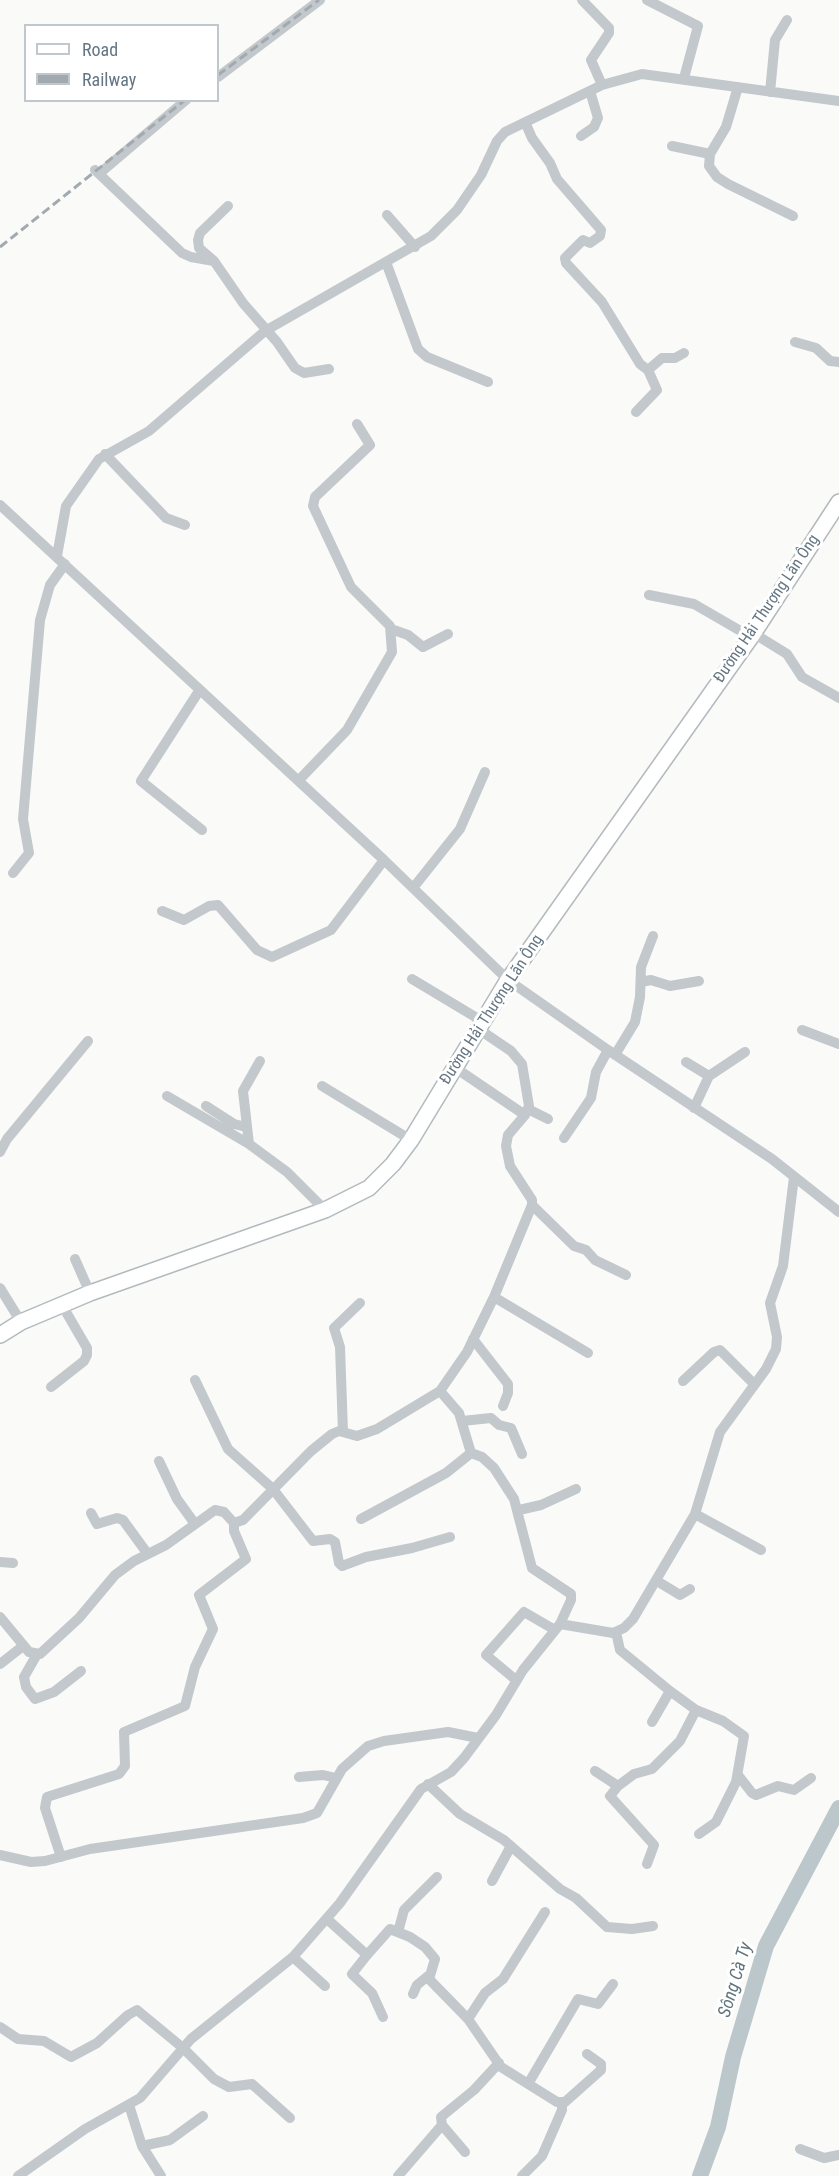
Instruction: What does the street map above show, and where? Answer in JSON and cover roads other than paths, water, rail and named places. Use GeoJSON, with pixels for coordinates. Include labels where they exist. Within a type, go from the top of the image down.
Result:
{"type":"FeatureCollection","features":[{"type":"Feature","properties":{"kind":"street"},"geometry":{"type":"LineString","coordinates":[[219,75],[320,0]]}},
{"type":"Feature","properties":{"kind":"street"},"geometry":{"type":"LineString","coordinates":[[582,0],[609,28],[609,33],[591,60],[602,85]]}},
{"type":"Feature","properties":{"kind":"street"},"geometry":{"type":"LineString","coordinates":[[647,0],[698,26],[684,78]]}},
{"type":"Feature","properties":{"kind":"street"},"geometry":{"type":"LineString","coordinates":[[770,92],[775,39],[787,20]]}},
{"type":"Feature","properties":{"kind":"street"},"geometry":{"type":"LineString","coordinates":[[13,873],[29,853],[23,819],[40,620],[61,560],[66,507],[105,454],[149,431],[265,331],[415,247],[457,210],[481,176],[497,141],[505,132],[525,122],[602,85],[642,74],[839,101]]}},
{"type":"Feature","properties":{"kind":"street"},"geometry":{"type":"LineString","coordinates":[[738,87],[726,127],[710,153],[709,166],[717,177],[793,216]]}},
{"type":"Feature","properties":{"kind":"street"},"geometry":{"type":"LineString","coordinates":[[581,136],[594,127],[598,118],[590,91]]}},
{"type":"Feature","properties":{"kind":"street"},"geometry":{"type":"LineString","coordinates":[[184,102],[98,172],[182,253],[214,261]]}},
{"type":"Feature","properties":{"kind":"street"},"geometry":{"type":"LineString","coordinates":[[525,122],[557,179],[601,230],[600,236],[590,243],[583,240],[565,258],[566,263],[602,302],[634,357],[648,370],[657,390],[636,412]]}},
{"type":"Feature","properties":{"kind":"street"},"geometry":{"type":"LineString","coordinates":[[672,146],[710,153]]}},
{"type":"Feature","properties":{"kind":"street"},"geometry":{"type":"LineString","coordinates":[[228,206],[200,233],[199,248],[214,261],[265,331],[301,372],[329,369]]}},
{"type":"Feature","properties":{"kind":"street"},"geometry":{"type":"LineString","coordinates":[[387,215],[415,247]]}},
{"type":"Feature","properties":{"kind":"street"},"geometry":{"type":"LineString","coordinates":[[386,262],[418,349],[427,357],[488,382]]}},
{"type":"Feature","properties":{"kind":"street"},"geometry":{"type":"LineString","coordinates":[[795,342],[816,348],[830,361],[839,362]]}},
{"type":"Feature","properties":{"kind":"street"},"geometry":{"type":"LineString","coordinates":[[648,370],[662,358],[675,358],[684,353]]}},
{"type":"Feature","properties":{"kind":"street"},"geometry":{"type":"LineString","coordinates":[[357,424],[371,442],[368,449],[315,497],[313,506],[351,587],[391,629],[408,635],[423,647],[448,634]]}},
{"type":"Feature","properties":{"kind":"street"},"geometry":{"type":"LineString","coordinates":[[105,454],[166,518],[185,525]]}},
{"type":"Feature","properties":{"kind":"street","name":"Đường Hải Thượng Lãn Ông"},"geometry":{"type":"LineString","coordinates":[[0,1335],[21,1322],[90,1293],[325,1210],[369,1188],[393,1164],[411,1140],[508,980],[752,635],[838,504]]}},
{"type":"Feature","properties":{"kind":"street"},"geometry":{"type":"LineString","coordinates":[[0,505],[199,691],[299,780],[508,980],[772,1159],[839,1212]]}},
{"type":"Feature","properties":{"kind":"street"},"geometry":{"type":"LineString","coordinates":[[649,595],[694,604],[752,635],[787,654],[802,677],[839,698]]}},
{"type":"Feature","properties":{"kind":"street"},"geometry":{"type":"LineString","coordinates":[[299,780],[347,730],[367,698],[391,657],[391,629]]}},
{"type":"Feature","properties":{"kind":"street"},"geometry":{"type":"LineString","coordinates":[[199,691],[141,781],[202,830]]}},
{"type":"Feature","properties":{"kind":"street"},"geometry":{"type":"LineString","coordinates":[[413,888],[460,829],[486,772]]}},
{"type":"Feature","properties":{"kind":"street"},"geometry":{"type":"LineString","coordinates":[[162,911],[184,920],[212,904],[218,905],[256,950],[272,957],[331,930],[384,860]]}},
{"type":"Feature","properties":{"kind":"street"},"geometry":{"type":"LineString","coordinates":[[564,1138],[591,1098],[596,1072],[635,1022],[641,967],[653,936]]}},
{"type":"Feature","properties":{"kind":"street"},"geometry":{"type":"LineString","coordinates":[[234,1523],[243,1520],[316,1446],[335,1432],[357,1436],[377,1429],[440,1391],[459,1365],[494,1298],[532,1205],[531,1198],[510,1166],[506,1146],[508,1135],[526,1112],[522,1064],[511,1051],[479,1025],[412,980]]}},
{"type":"Feature","properties":{"kind":"street"},"geometry":{"type":"LineString","coordinates":[[641,982],[651,980],[670,986],[699,981]]}},
{"type":"Feature","properties":{"kind":"street"},"geometry":{"type":"LineString","coordinates":[[802,1030],[839,1044]]}},
{"type":"Feature","properties":{"kind":"street"},"geometry":{"type":"LineString","coordinates":[[0,1152],[7,1139],[88,1041]]}},
{"type":"Feature","properties":{"kind":"street"},"geometry":{"type":"LineString","coordinates":[[694,1108],[709,1076],[745,1052]]}},
{"type":"Feature","properties":{"kind":"street"},"geometry":{"type":"LineString","coordinates":[[249,1144],[243,1091],[260,1061]]}},
{"type":"Feature","properties":{"kind":"street"},"geometry":{"type":"LineString","coordinates":[[686,1062],[709,1076]]}},
{"type":"Feature","properties":{"kind":"street"},"geometry":{"type":"LineString","coordinates":[[454,1067],[526,1112],[548,1119]]}},
{"type":"Feature","properties":{"kind":"street"},"geometry":{"type":"LineString","coordinates":[[322,1086],[411,1140]]}},
{"type":"Feature","properties":{"kind":"street"},"geometry":{"type":"LineString","coordinates":[[166,1096],[249,1144],[287,1172],[325,1210]]}},
{"type":"Feature","properties":{"kind":"street"},"geometry":{"type":"LineString","coordinates":[[206,1106],[234,1124],[246,1127]]}},
{"type":"Feature","properties":{"kind":"street"},"geometry":{"type":"LineString","coordinates":[[516,1680],[486,1655],[524,1612],[558,1627],[616,1632],[633,1619],[695,1514],[720,1432],[766,1369],[777,1345],[770,1303],[783,1266],[794,1177]]}},
{"type":"Feature","properties":{"kind":"street"},"geometry":{"type":"LineString","coordinates":[[532,1205],[574,1246],[586,1250],[595,1260],[626,1275]]}},
{"type":"Feature","properties":{"kind":"street"},"geometry":{"type":"LineString","coordinates":[[75,1259],[90,1293]]}},
{"type":"Feature","properties":{"kind":"street"},"geometry":{"type":"LineString","coordinates":[[0,1288],[21,1322]]}},
{"type":"Feature","properties":{"kind":"street"},"geometry":{"type":"LineString","coordinates":[[494,1298],[588,1353]]}},
{"type":"Feature","properties":{"kind":"street"},"geometry":{"type":"LineString","coordinates":[[343,1432],[340,1347],[334,1328],[360,1303]]}},
{"type":"Feature","properties":{"kind":"street"},"geometry":{"type":"LineString","coordinates":[[51,1387],[84,1362],[87,1355],[87,1348],[62,1305]]}},
{"type":"Feature","properties":{"kind":"street"},"geometry":{"type":"LineString","coordinates":[[473,1339],[508,1384],[508,1393],[503,1406]]}},
{"type":"Feature","properties":{"kind":"street"},"geometry":{"type":"LineString","coordinates":[[683,1381],[714,1352],[720,1350],[754,1384]]}},
{"type":"Feature","properties":{"kind":"street"},"geometry":{"type":"LineString","coordinates":[[195,1380],[228,1449],[273,1489],[313,1541],[330,1539],[334,1542],[339,1563],[342,1566],[366,1557],[412,1548],[450,1537]]}},
{"type":"Feature","properties":{"kind":"street"},"geometry":{"type":"LineString","coordinates":[[440,1391],[459,1413],[471,1453]]}},
{"type":"Feature","properties":{"kind":"street"},"geometry":{"type":"LineString","coordinates":[[462,1421],[491,1418],[499,1425],[511,1428],[522,1454]]}},
{"type":"Feature","properties":{"kind":"street"},"geometry":{"type":"LineString","coordinates":[[18,2176],[84,2129],[129,2105],[151,2089],[183,2048],[293,1956],[327,1919],[410,1802],[428,1784],[454,1769],[478,1738],[516,1680],[558,1627],[572,1597],[569,1591],[532,1568],[521,1532],[519,1510],[494,1468],[482,1457],[471,1453]]}},
{"type":"Feature","properties":{"kind":"street"},"geometry":{"type":"LineString","coordinates":[[361,1519],[446,1473],[471,1453]]}},
{"type":"Feature","properties":{"kind":"street"},"geometry":{"type":"LineString","coordinates":[[159,1461],[177,1499],[195,1524]]}},
{"type":"Feature","properties":{"kind":"street"},"geometry":{"type":"LineString","coordinates":[[519,1510],[541,1505],[576,1489]]}},
{"type":"Feature","properties":{"kind":"street"},"geometry":{"type":"LineString","coordinates":[[61,1857],[45,1808],[47,1797],[119,1774],[125,1766],[124,1731],[185,1706],[195,1666],[213,1629],[199,1595],[246,1560],[234,1531],[234,1523],[224,1512],[218,1509],[166,1545],[147,1553],[123,1568],[62,1636],[43,1653],[36,1656],[24,1677],[26,1687],[35,1699],[54,1692],[81,1671]]}},
{"type":"Feature","properties":{"kind":"street"},"geometry":{"type":"LineString","coordinates":[[91,1513],[97,1524],[117,1518],[123,1520],[147,1553]]}},
{"type":"Feature","properties":{"kind":"street"},"geometry":{"type":"LineString","coordinates":[[695,1514],[761,1550]]}},
{"type":"Feature","properties":{"kind":"street"},"geometry":{"type":"LineString","coordinates":[[0,1562],[13,1563]]}},
{"type":"Feature","properties":{"kind":"street"},"geometry":{"type":"LineString","coordinates":[[657,1581],[680,1594],[690,1589]]}},
{"type":"Feature","properties":{"kind":"street"},"geometry":{"type":"LineString","coordinates":[[0,1617],[23,1646],[36,1656]]}},
{"type":"Feature","properties":{"kind":"street"},"geometry":{"type":"LineString","coordinates":[[616,1632],[620,1650],[670,1691],[696,1710],[723,1721],[743,1733],[738,1775],[716,1822],[699,1834]]}},
{"type":"Feature","properties":{"kind":"street"},"geometry":{"type":"LineString","coordinates":[[0,1664],[23,1646]]}},
{"type":"Feature","properties":{"kind":"street"},"geometry":{"type":"LineString","coordinates":[[652,1722],[670,1691]]}},
{"type":"Feature","properties":{"kind":"street"},"geometry":{"type":"LineString","coordinates":[[647,1864],[654,1845],[610,1796],[634,1773],[656,1767],[680,1741],[696,1710]]}},
{"type":"Feature","properties":{"kind":"street"},"geometry":{"type":"LineString","coordinates":[[0,1854],[31,1862],[150,1840],[311,1816],[320,1809],[336,1778],[354,1756],[378,1742],[448,1732],[478,1738]]}},
{"type":"Feature","properties":{"kind":"street"},"geometry":{"type":"LineString","coordinates":[[595,1771],[618,1786]]}},
{"type":"Feature","properties":{"kind":"street"},"geometry":{"type":"LineString","coordinates":[[299,1777],[323,1775],[336,1778]]}},
{"type":"Feature","properties":{"kind":"street"},"geometry":{"type":"LineString","coordinates":[[738,1775],[756,1796],[778,1786],[794,1790],[811,1778]]}},
{"type":"Feature","properties":{"kind":"street"},"geometry":{"type":"LineString","coordinates":[[428,1784],[460,1814],[511,1846],[560,1889],[576,1898],[607,1927],[632,1929],[653,1926]]}},
{"type":"Feature","properties":{"kind":"street"},"geometry":{"type":"LineString","coordinates":[[492,1881],[511,1846]]}},
{"type":"Feature","properties":{"kind":"street"},"geometry":{"type":"LineString","coordinates":[[398,1932],[404,1910],[437,1877]]}},
{"type":"Feature","properties":{"kind":"street"},"geometry":{"type":"LineString","coordinates":[[468,2019],[485,1993],[502,1979],[545,1912]]}},
{"type":"Feature","properties":{"kind":"street"},"geometry":{"type":"LineString","coordinates":[[327,1919],[367,1955]]}},
{"type":"Feature","properties":{"kind":"street"},"geometry":{"type":"LineString","coordinates":[[383,2017],[372,1993],[352,1974],[387,1930],[414,1939],[433,1955],[434,1965],[428,1976],[417,1985],[413,1994]]}},
{"type":"Feature","properties":{"kind":"street"},"geometry":{"type":"LineString","coordinates":[[293,1956],[324,1986]]}},
{"type":"Feature","properties":{"kind":"street"},"geometry":{"type":"LineString","coordinates":[[428,1976],[468,2019],[491,2048],[499,2064],[561,2103]]}},
{"type":"Feature","properties":{"kind":"street"},"geometry":{"type":"LineString","coordinates":[[528,2084],[578,1999],[598,2004],[613,1984]]}},
{"type":"Feature","properties":{"kind":"street"},"geometry":{"type":"LineString","coordinates":[[0,2027],[18,2039],[44,2041],[71,2057],[97,2043],[128,2015],[137,2010],[183,2048],[207,2074],[222,2085],[230,2087],[252,2084],[290,2118]]}},
{"type":"Feature","properties":{"kind":"street"},"geometry":{"type":"LineString","coordinates":[[561,2103],[601,2070],[600,2064],[587,2054]]}},
{"type":"Feature","properties":{"kind":"street"},"geometry":{"type":"LineString","coordinates":[[465,2152],[442,2125],[442,2115],[474,2090],[499,2064]]}},
{"type":"Feature","properties":{"kind":"street"},"geometry":{"type":"LineString","coordinates":[[522,2176],[542,2156],[562,2110],[561,2103]]}},
{"type":"Feature","properties":{"kind":"street"},"geometry":{"type":"LineString","coordinates":[[129,2105],[142,2146],[161,2176]]}},
{"type":"Feature","properties":{"kind":"street"},"geometry":{"type":"LineString","coordinates":[[142,2146],[170,2140],[203,2116]]}},
{"type":"Feature","properties":{"kind":"street"},"geometry":{"type":"LineString","coordinates":[[398,2176],[442,2125]]}},
{"type":"Feature","properties":{"kind":"street"},"geometry":{"type":"LineString","coordinates":[[800,2150],[824,2158],[839,2155]]}},
{"type":"Feature","properties":{"kind":"waterway","name":"Sông Cà Ty"},"geometry":{"type":"LineString","coordinates":[[700,2176],[718,2127],[733,2057],[766,1946],[839,1808]]}},
{"type":"Feature","properties":{"kind":"railway"},"geometry":{"type":"LineString","coordinates":[[219,74],[319,0]]}},
{"type":"Feature","properties":{"kind":"railway"},"geometry":{"type":"LineString","coordinates":[[0,247],[182,102]]}}]}
